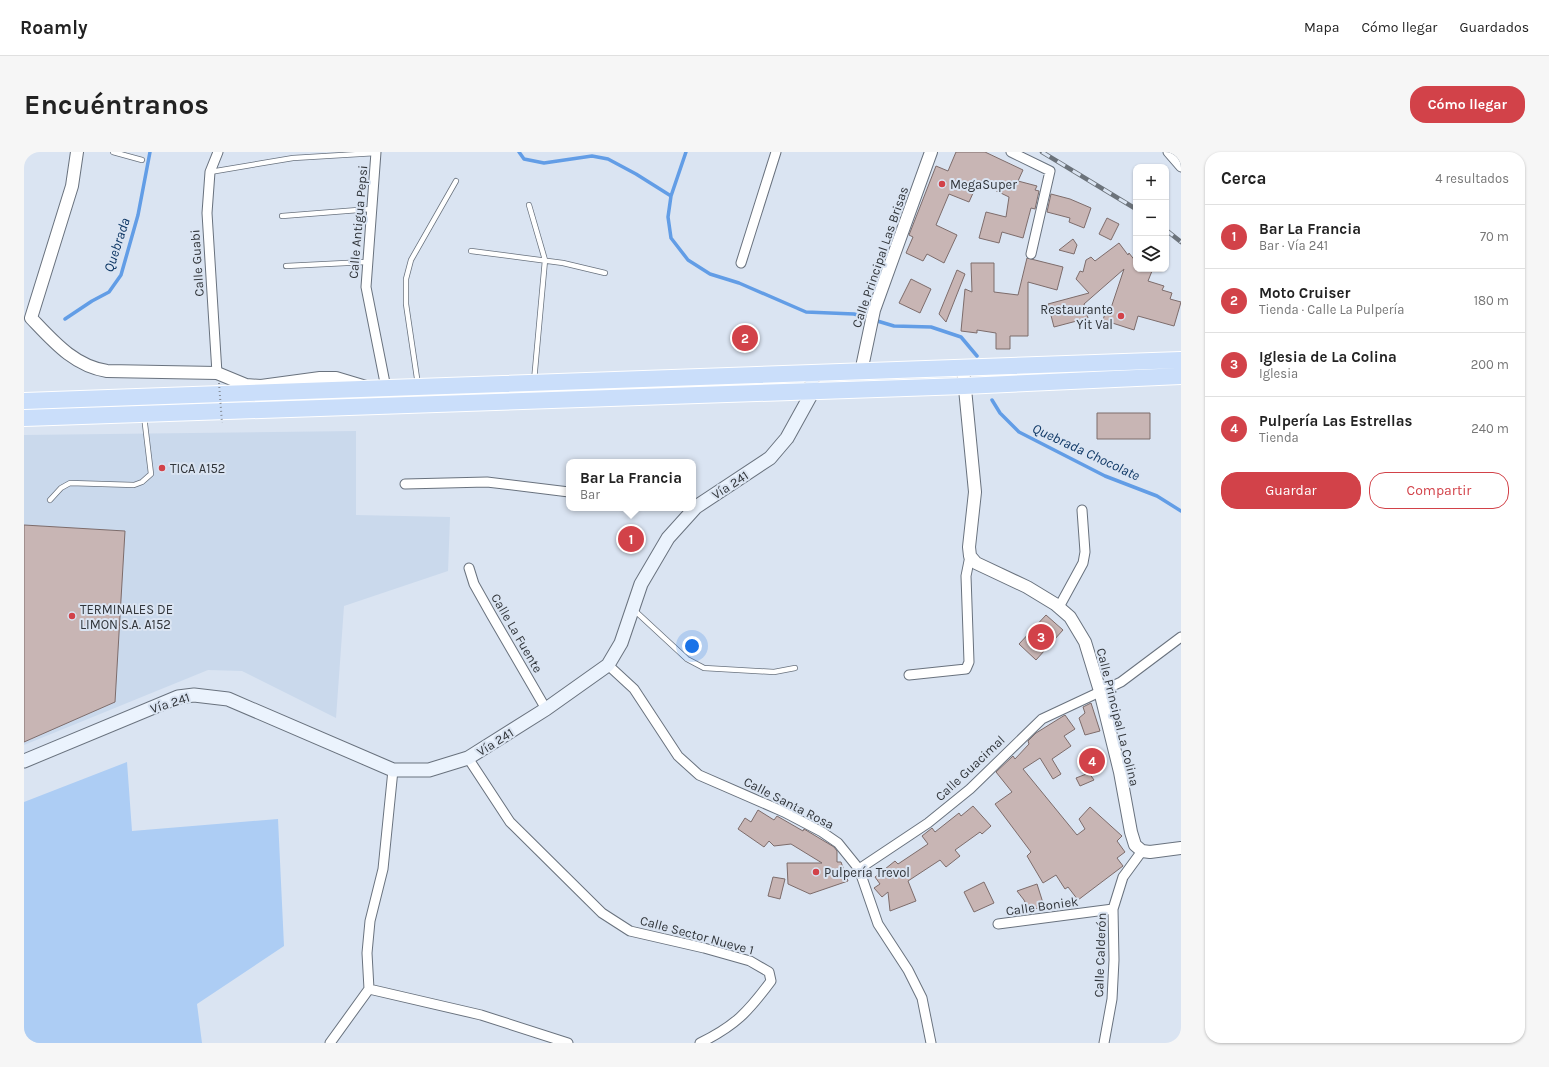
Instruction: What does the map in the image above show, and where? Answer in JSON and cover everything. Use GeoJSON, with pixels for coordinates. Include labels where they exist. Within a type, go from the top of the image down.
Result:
{"type":"FeatureCollection","features":[{"type":"Feature","properties":{"kind":"highway"},"geometry":{"type":"LineString","coordinates":[[24,401],[1181,360]]}},
{"type":"Feature","properties":{"kind":"highway"},"geometry":{"type":"LineString","coordinates":[[24,418],[964,386],[1181,376]]}},
{"type":"Feature","properties":{"kind":"main road"},"geometry":{"type":"LineString","coordinates":[[812,374],[813,391]]}},
{"type":"Feature","properties":{"kind":"main road","name":"Vía 241"},"geometry":{"type":"LineString","coordinates":[[696,506],[770,458],[787,438],[813,391]]}},
{"type":"Feature","properties":{"kind":"main road","name":"Vía 241"},"geometry":{"type":"LineString","coordinates":[[24,761],[178,697],[194,695],[228,699],[393,770],[429,770],[468,758],[546,709],[608,665],[621,643],[641,584],[668,538],[691,511]]}},
{"type":"Feature","properties":{"kind":"street"},"geometry":{"type":"LineString","coordinates":[[77,152],[72,186],[28,318],[70,356],[93,369],[107,371],[218,378],[246,385],[261,386],[320,378],[336,378],[370,388]]}},
{"type":"Feature","properties":{"kind":"street","name":"Calle Guabi"},"geometry":{"type":"LineString","coordinates":[[218,152],[210,172],[207,213],[218,378]]}},
{"type":"Feature","properties":{"kind":"street","name":"Calle Antigua Pepsi"},"geometry":{"type":"LineString","coordinates":[[376,152],[366,262],[366,287],[386,388]]}},
{"type":"Feature","properties":{"kind":"street"},"geometry":{"type":"LineString","coordinates":[[741,263],[776,152]]}},
{"type":"Feature","properties":{"kind":"street","name":"Calle Principal Las Brisas"},"geometry":{"type":"LineString","coordinates":[[861,372],[874,310],[931,152]]}},
{"type":"Feature","properties":{"kind":"street"},"geometry":{"type":"LineString","coordinates":[[1010,152],[1050,171],[1031,254]]}},
{"type":"Feature","properties":{"kind":"street"},"geometry":{"type":"LineString","coordinates":[[1168,152],[1181,167]]}},
{"type":"Feature","properties":{"kind":"street"},"geometry":{"type":"LineString","coordinates":[[909,675],[960,671],[966,668],[969,662],[966,576],[970,556],[970,538],[975,492],[962,368]]}},
{"type":"Feature","properties":{"kind":"street"},"geometry":{"type":"LineString","coordinates":[[405,484],[487,482],[566,492]]}},
{"type":"Feature","properties":{"kind":"street"},"geometry":{"type":"LineString","coordinates":[[1059,607],[1082,563],[1085,552],[1082,510]]}},
{"type":"Feature","properties":{"kind":"street","name":"Calle Principal La Colina"},"geometry":{"type":"LineString","coordinates":[[970,556],[976,563],[1027,587],[1059,607],[1070,617],[1085,642],[1100,691],[1120,772],[1131,832],[1135,845],[1142,851]]}},
{"type":"Feature","properties":{"kind":"street","name":"Calle La Fuente"},"geometry":{"type":"LineString","coordinates":[[468,568],[474,584],[546,709]]}},
{"type":"Feature","properties":{"kind":"street","name":"Calle Guacimal"},"geometry":{"type":"LineString","coordinates":[[859,869],[928,823],[970,789],[1042,719],[1121,682],[1181,637]]}},
{"type":"Feature","properties":{"kind":"street","name":"Calle Santa Rosa"},"geometry":{"type":"LineString","coordinates":[[608,665],[634,689],[678,756],[699,775],[784,812],[822,832],[838,843],[859,869],[878,924],[908,970],[922,998],[931,1043]]}},
{"type":"Feature","properties":{"kind":"street","name":"Calle Sector Nueve 1"},"geometry":{"type":"LineString","coordinates":[[468,758],[510,822],[602,913],[630,931],[750,961],[769,972],[771,981],[751,1009],[723,1032],[700,1043]]}},
{"type":"Feature","properties":{"kind":"street"},"geometry":{"type":"LineString","coordinates":[[330,1043],[369,988],[367,953],[370,921],[383,869],[393,770]]}},
{"type":"Feature","properties":{"kind":"street"},"geometry":{"type":"LineString","coordinates":[[1142,851],[1150,852],[1181,848]]}},
{"type":"Feature","properties":{"kind":"street","name":"Calle Calderón"},"geometry":{"type":"LineString","coordinates":[[1104,1043],[1112,999],[1114,960],[1113,909],[1123,877],[1142,851]]}},
{"type":"Feature","properties":{"kind":"street","name":"Calle Boniek"},"geometry":{"type":"LineString","coordinates":[[998,924],[1113,909]]}},
{"type":"Feature","properties":{"kind":"street"},"geometry":{"type":"LineString","coordinates":[[369,988],[482,1015],[568,1043]]}},
{"type":"Feature","properties":{"kind":"lane"},"geometry":{"type":"LineString","coordinates":[[113,152],[142,160]]}},
{"type":"Feature","properties":{"kind":"lane"},"geometry":{"type":"LineString","coordinates":[[210,172],[293,158],[376,152]]}},
{"type":"Feature","properties":{"kind":"lane"},"geometry":{"type":"LineString","coordinates":[[418,386],[406,304],[406,278],[411,260],[456,181]]}},
{"type":"Feature","properties":{"kind":"lane"},"geometry":{"type":"LineString","coordinates":[[529,205],[545,260],[534,382]]}},
{"type":"Feature","properties":{"kind":"lane"},"geometry":{"type":"LineString","coordinates":[[282,216],[371,209]]}},
{"type":"Feature","properties":{"kind":"lane"},"geometry":{"type":"LineString","coordinates":[[471,251],[545,260],[604,273]]}},
{"type":"Feature","properties":{"kind":"lane"},"geometry":{"type":"LineString","coordinates":[[286,266],[366,262]]}},
{"type":"Feature","properties":{"kind":"lane"},"geometry":{"type":"LineString","coordinates":[[50,500],[61,488],[70,483],[134,485],[148,477],[150,474],[144,413]]}},
{"type":"Feature","properties":{"kind":"lane"},"geometry":{"type":"LineString","coordinates":[[632,608],[688,659],[704,668],[774,672],[795,668]]}},
{"type":"Feature","properties":{"kind":"path"},"geometry":{"type":"LineString","coordinates":[[218,378],[222,423]]}},
{"type":"Feature","properties":{"kind":"shaded area"},"geometry":{"type":"Polygon","coordinates":[[[356,431],[356,515],[450,517],[448,571],[344,606],[336,718],[242,671],[208,670],[24,745],[24,435],[356,431]]]}},
{"type":"Feature","properties":{"kind":"shaded area"},"geometry":{"type":"Polygon","coordinates":[[[127,762],[132,831],[278,819],[284,946],[197,1004],[202,1043],[24,1043],[24,802],[127,762]]]}},
{"type":"Feature","properties":{"kind":"building"},"geometry":{"type":"Polygon","coordinates":[[[956,152],[985,152],[1023,170],[1018,181],[1037,186],[1035,190],[1039,191],[1035,209],[1031,208],[1023,238],[1002,232],[999,243],[979,238],[986,212],[1006,217],[1009,197],[978,182],[969,202],[949,194],[936,225],[957,235],[944,263],[927,254],[923,261],[906,253],[913,237],[909,235],[936,166],[948,171],[956,152]]]}},
{"type":"Feature","properties":{"kind":"building"},"geometry":{"type":"Polygon","coordinates":[[[1051,194],[1070,199],[1091,208],[1084,228],[1069,222],[1070,218],[1047,212],[1051,194]]]}},
{"type":"Feature","properties":{"kind":"building"},"geometry":{"type":"Polygon","coordinates":[[[1107,218],[1119,224],[1111,240],[1099,234],[1107,218]]]}},
{"type":"Feature","properties":{"kind":"building"},"geometry":{"type":"Polygon","coordinates":[[[1073,239],[1077,245],[1074,254],[1059,250],[1073,239]]]}},
{"type":"Feature","properties":{"kind":"building"},"geometry":{"type":"Polygon","coordinates":[[[1119,243],[1128,255],[1129,253],[1133,258],[1133,272],[1152,272],[1148,281],[1164,286],[1162,290],[1172,293],[1170,299],[1181,302],[1174,326],[1138,316],[1134,330],[1103,320],[1106,310],[1110,311],[1124,269],[1084,304],[1088,318],[1054,327],[1048,304],[1089,293],[1076,279],[1080,271],[1083,272],[1086,260],[1091,257],[1095,261],[1119,243]]]}},
{"type":"Feature","properties":{"kind":"building"},"geometry":{"type":"Polygon","coordinates":[[[1027,258],[1063,267],[1057,290],[1028,282],[1028,336],[1010,336],[1010,349],[996,349],[996,333],[977,330],[977,333],[961,331],[965,289],[972,292],[971,263],[994,263],[994,292],[1018,295],[1027,258]]]}},
{"type":"Feature","properties":{"kind":"building"},"geometry":{"type":"Polygon","coordinates":[[[957,270],[965,274],[946,322],[939,314],[957,270]]]}},
{"type":"Feature","properties":{"kind":"building"},"geometry":{"type":"Polygon","coordinates":[[[911,279],[931,289],[920,313],[899,303],[911,279]]]}},
{"type":"Feature","properties":{"kind":"building"},"geometry":{"type":"Polygon","coordinates":[[[1097,413],[1150,413],[1150,439],[1097,439],[1097,413]]]}},
{"type":"Feature","properties":{"kind":"building","name":"TERMINALES DE LIMON S.A. A152"},"geometry":{"type":"Polygon","coordinates":[[[24,525],[125,531],[115,702],[24,742],[24,525]]]}},
{"type":"Feature","properties":{"kind":"building"},"geometry":{"type":"Polygon","coordinates":[[[1046,615],[1063,630],[1036,660],[1019,644],[1046,615]]]}},
{"type":"Feature","properties":{"kind":"building"},"geometry":{"type":"Polygon","coordinates":[[[1091,703],[1100,731],[1085,735],[1079,718],[1085,713],[1083,707],[1091,703]]]}},
{"type":"Feature","properties":{"kind":"building"},"geometry":{"type":"Polygon","coordinates":[[[1065,715],[1075,729],[1064,736],[1071,746],[1052,759],[1061,774],[1053,779],[1040,758],[1023,769],[1077,835],[1085,829],[1079,819],[1090,807],[1122,836],[1117,841],[1125,852],[1117,858],[1123,866],[1078,900],[1068,887],[1065,889],[1056,875],[1043,883],[1027,856],[1031,852],[995,804],[1012,792],[996,772],[1013,756],[1015,759],[1029,744],[1028,741],[1036,733],[1065,715]]]}},
{"type":"Feature","properties":{"kind":"building"},"geometry":{"type":"Polygon","coordinates":[[[1100,749],[1106,763],[1094,768],[1090,753],[1100,749]]]}},
{"type":"Feature","properties":{"kind":"building"},"geometry":{"type":"Polygon","coordinates":[[[1089,773],[1094,780],[1080,786],[1076,778],[1089,773]]]}},
{"type":"Feature","properties":{"kind":"building"},"geometry":{"type":"Polygon","coordinates":[[[973,806],[991,826],[982,834],[980,832],[955,850],[960,856],[946,867],[940,860],[908,881],[916,901],[890,911],[888,892],[882,897],[874,888],[880,884],[875,877],[895,861],[898,864],[928,844],[922,836],[932,828],[935,832],[959,813],[961,816],[973,806]]]}},
{"type":"Feature","properties":{"kind":"building"},"geometry":{"type":"Polygon","coordinates":[[[758,810],[774,820],[777,816],[803,831],[804,829],[834,847],[837,851],[837,862],[841,862],[848,881],[810,894],[788,884],[787,863],[822,863],[791,844],[774,846],[769,841],[764,847],[738,829],[745,818],[751,822],[758,810]]]}},
{"type":"Feature","properties":{"kind":"building"},"geometry":{"type":"Polygon","coordinates":[[[773,877],[785,879],[780,899],[768,896],[773,877]]]}},
{"type":"Feature","properties":{"kind":"building"},"geometry":{"type":"Polygon","coordinates":[[[984,882],[994,903],[974,912],[964,892],[984,882]]]}},
{"type":"Feature","properties":{"kind":"building"},"geometry":{"type":"Polygon","coordinates":[[[1037,884],[1044,906],[1029,911],[1024,900],[1017,891],[1037,884]]]}},
{"type":"Feature","properties":{"kind":"waterway","name":"Quebrada"},"geometry":{"type":"LineString","coordinates":[[65,319],[92,301],[109,292],[121,275],[138,215],[150,152]]}},
{"type":"Feature","properties":{"kind":"waterway","name":"Quebrada"},"geometry":{"type":"LineString","coordinates":[[519,152],[524,159],[544,163],[592,156],[608,159],[636,174],[671,196]]}},
{"type":"Feature","properties":{"kind":"waterway","name":"Quebrada Chocolate"},"geometry":{"type":"LineString","coordinates":[[686,152],[671,196],[668,217],[671,238],[688,260],[710,274],[739,283],[806,312],[854,314],[894,326],[931,327],[961,337],[977,356]]}},
{"type":"Feature","properties":{"kind":"waterway","name":"Quebrada Chocolate"},"geometry":{"type":"LineString","coordinates":[[992,400],[1000,413],[1019,432],[1105,476],[1157,496],[1181,511]]}},
{"type":"Feature","properties":{"kind":"railway"},"geometry":{"type":"LineString","coordinates":[[1042,152],[1133,207]]}},
{"type":"Feature","properties":{"kind":"railway"},"geometry":{"type":"LineString","coordinates":[[1169,232],[1181,242]]}},
{"type":"Feature","properties":{"kind":"place","name":"MegaSuper"},"geometry":{"type":"Point","coordinates":[942,184]}},
{"type":"Feature","properties":{"kind":"place","name":"Restaurante Yit Val"},"geometry":{"type":"Point","coordinates":[1121,316]}},
{"type":"Feature","properties":{"kind":"place","name":"Moto Cruiser"},"geometry":{"type":"Point","coordinates":[745,338]}},
{"type":"Feature","properties":{"kind":"place","name":"TICA A152"},"geometry":{"type":"Point","coordinates":[162,468]}},
{"type":"Feature","properties":{"kind":"place","name":"Bar La Francia"},"geometry":{"type":"Point","coordinates":[631,539]}},
{"type":"Feature","properties":{"kind":"place","name":"TERMINALES DE LIMON S.A. A152"},"geometry":{"type":"Point","coordinates":[72,616]}},
{"type":"Feature","properties":{"kind":"place","name":"Iglesia de La Colina"},"geometry":{"type":"Point","coordinates":[1041,637]}},
{"type":"Feature","properties":{"kind":"place","name":"Pulpería Las Estrellas"},"geometry":{"type":"Point","coordinates":[1092,761]}},
{"type":"Feature","properties":{"kind":"place","name":"Pulpería Trevol"},"geometry":{"type":"Point","coordinates":[816,872]}}]}
